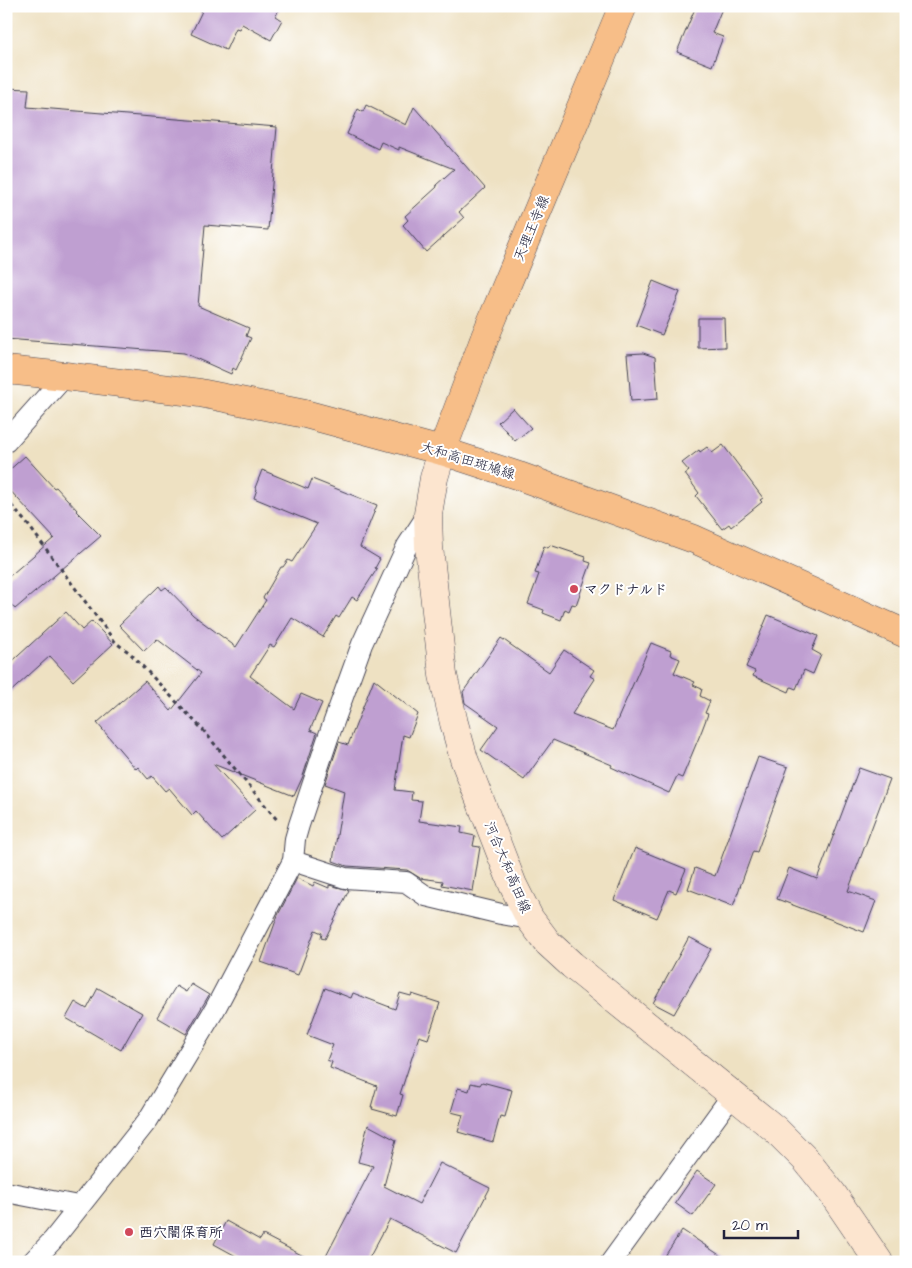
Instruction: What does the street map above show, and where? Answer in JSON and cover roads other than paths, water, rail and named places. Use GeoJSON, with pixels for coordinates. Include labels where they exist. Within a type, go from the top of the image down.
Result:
{"type":"FeatureCollection","features":[{"type":"Feature","properties":{"kind":"main road","name":"天理王寺線"},"geometry":{"type":"LineString","coordinates":[[442,451],[485,337],[623,6]]}},
{"type":"Feature","properties":{"kind":"main road","name":"大和高田斑鳩線"},"geometry":{"type":"LineString","coordinates":[[6,370],[209,395],[305,414],[442,451],[519,476],[694,539],[906,634]]}},
{"type":"Feature","properties":{"kind":"main road","name":"河合大和高田線"},"geometry":{"type":"LineString","coordinates":[[442,451],[434,478],[428,514],[429,547],[443,675],[464,759],[513,885],[530,919],[548,943],[572,966],[775,1129],[806,1160],[832,1193],[879,1262]]}},
{"type":"Feature","properties":{"kind":"street"},"geometry":{"type":"LineString","coordinates":[[6,442],[65,376]]}},
{"type":"Feature","properties":{"kind":"street"},"geometry":{"type":"LineString","coordinates":[[32,1262],[53,1240],[78,1206],[148,1120],[215,1009],[293,861],[295,839],[328,738],[362,644],[407,546],[428,514]]}},
{"type":"Feature","properties":{"kind":"street"},"geometry":{"type":"LineString","coordinates":[[293,861],[345,878],[406,882],[426,896],[530,919]]}},
{"type":"Feature","properties":{"kind":"street"},"geometry":{"type":"LineString","coordinates":[[611,1262],[733,1094]]}},
{"type":"Feature","properties":{"kind":"street"},"geometry":{"type":"LineString","coordinates":[[6,1192],[78,1206]]}},
{"type":"Feature","properties":{"kind":"place","name":"マクドナルド"},"geometry":{"type":"Point","coordinates":[574,589]}},
{"type":"Feature","properties":{"kind":"place","name":"西穴闇保育所"},"geometry":{"type":"Point","coordinates":[129,1232]}}]}
